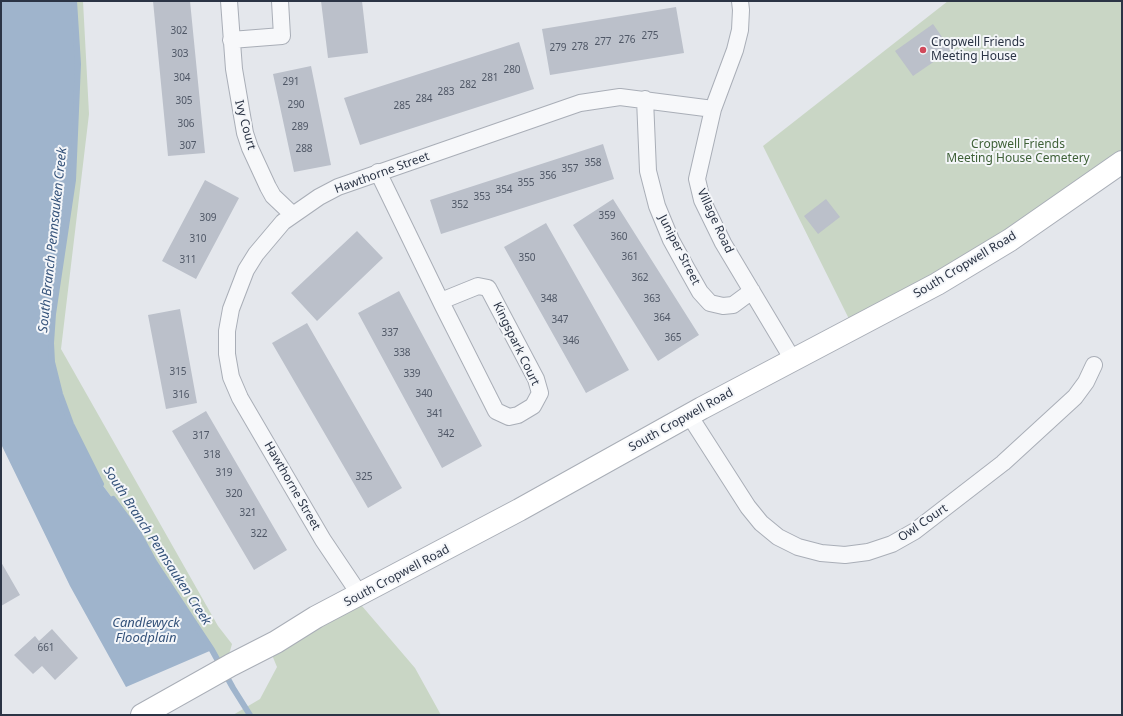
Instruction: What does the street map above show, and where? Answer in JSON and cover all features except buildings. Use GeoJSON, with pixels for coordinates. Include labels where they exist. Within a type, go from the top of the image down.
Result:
{"type":"FeatureCollection","features":[{"type":"Feature","properties":{"kind":"street","name":"Ivy Court"},"geometry":{"type":"LineString","coordinates":[[228,1],[231,40],[241,115],[250,148],[273,196],[293,215]]}},
{"type":"Feature","properties":{"kind":"street"},"geometry":{"type":"LineString","coordinates":[[231,40],[282,36],[280,1]]}},
{"type":"Feature","properties":{"kind":"street","name":"Village Road"},"geometry":{"type":"LineString","coordinates":[[740,1],[740,30],[735,50],[713,109],[697,179],[702,200],[723,243],[793,360]]}},
{"type":"Feature","properties":{"kind":"street","name":"Hawthorne Street"},"geometry":{"type":"LineString","coordinates":[[360,595],[323,540],[240,398],[230,369],[227,354],[227,331],[231,310],[238,289],[256,254],[283,222],[319,197],[338,187],[580,103],[620,97],[713,109]]}},
{"type":"Feature","properties":{"kind":"street","name":"Juniper Street"},"geometry":{"type":"LineString","coordinates":[[644,99],[648,171],[657,206],[671,240],[687,269],[700,292],[710,303],[723,306],[733,305],[752,291]]}},
{"type":"Feature","properties":{"kind":"street","name":"South Cropwell Road"},"geometry":{"type":"LineString","coordinates":[[142,715],[231,665],[276,642],[316,617],[493,525],[689,415],[937,284],[1010,240],[1122,162]]}},
{"type":"Feature","properties":{"kind":"street","name":"Kingspark Court"},"geometry":{"type":"LineString","coordinates":[[378,172],[441,301],[496,411],[509,417],[518,415],[533,406],[540,393],[536,379],[488,288],[478,286],[441,301]]}},
{"type":"Feature","properties":{"kind":"street","name":"Owl Court"},"geometry":{"type":"LineString","coordinates":[[689,415],[748,507],[761,523],[778,537],[798,547],[821,553],[845,555],[868,552],[892,544],[937,516],[1003,463],[1075,397],[1086,382],[1094,365]]}},
{"type":"Feature","properties":{"kind":"green space"},"geometry":{"type":"Polygon","coordinates":[[[74,1],[83,1],[89,114],[61,349],[218,626],[232,644],[224,672],[179,598],[154,562],[139,534],[101,483],[71,424],[60,394],[52,362],[51,343],[53,314],[73,180],[78,64],[74,1]]]}},
{"type":"Feature","properties":{"kind":"green space","name":"Cropwell Friends Meeting House"},"geometry":{"type":"Polygon","coordinates":[[[948,1],[1122,1],[1122,162],[853,327],[763,146],[948,1]]]}},
{"type":"Feature","properties":{"kind":"green space"},"geometry":{"type":"Polygon","coordinates":[[[356,599],[415,668],[441,715],[233,715],[260,699],[277,667],[267,643],[356,599]]]}},
{"type":"Feature","properties":{"kind":"water","name":"Candlewyck Floodplain"},"geometry":{"type":"Polygon","coordinates":[[[1,1],[74,1],[78,64],[73,180],[53,314],[51,343],[52,362],[60,394],[71,424],[101,483],[139,534],[154,562],[212,650],[126,687],[70,586],[1,444],[1,1]]]}},
{"type":"Feature","properties":{"kind":"waterway","name":"South Branch Pennsauken Creek"},"geometry":{"type":"LineString","coordinates":[[74,1],[78,64],[73,180],[53,314],[51,343],[52,362],[60,394],[71,424],[101,484]]}},
{"type":"Feature","properties":{"kind":"waterway","name":"South Branch Pennsauken Creek"},"geometry":{"type":"LineString","coordinates":[[113,499],[139,534],[154,562],[212,650],[250,715]]}},
{"type":"Feature","properties":{"kind":"place","name":"Cropwell Friends Meeting House"},"geometry":{"type":"Point","coordinates":[923,50]}},
{"type":"Feature","properties":{"kind":"park label","name":"Cropwell Friends Meeting House Cemetery"},"geometry":{"type":"Point","coordinates":[1018,152]}}]}
